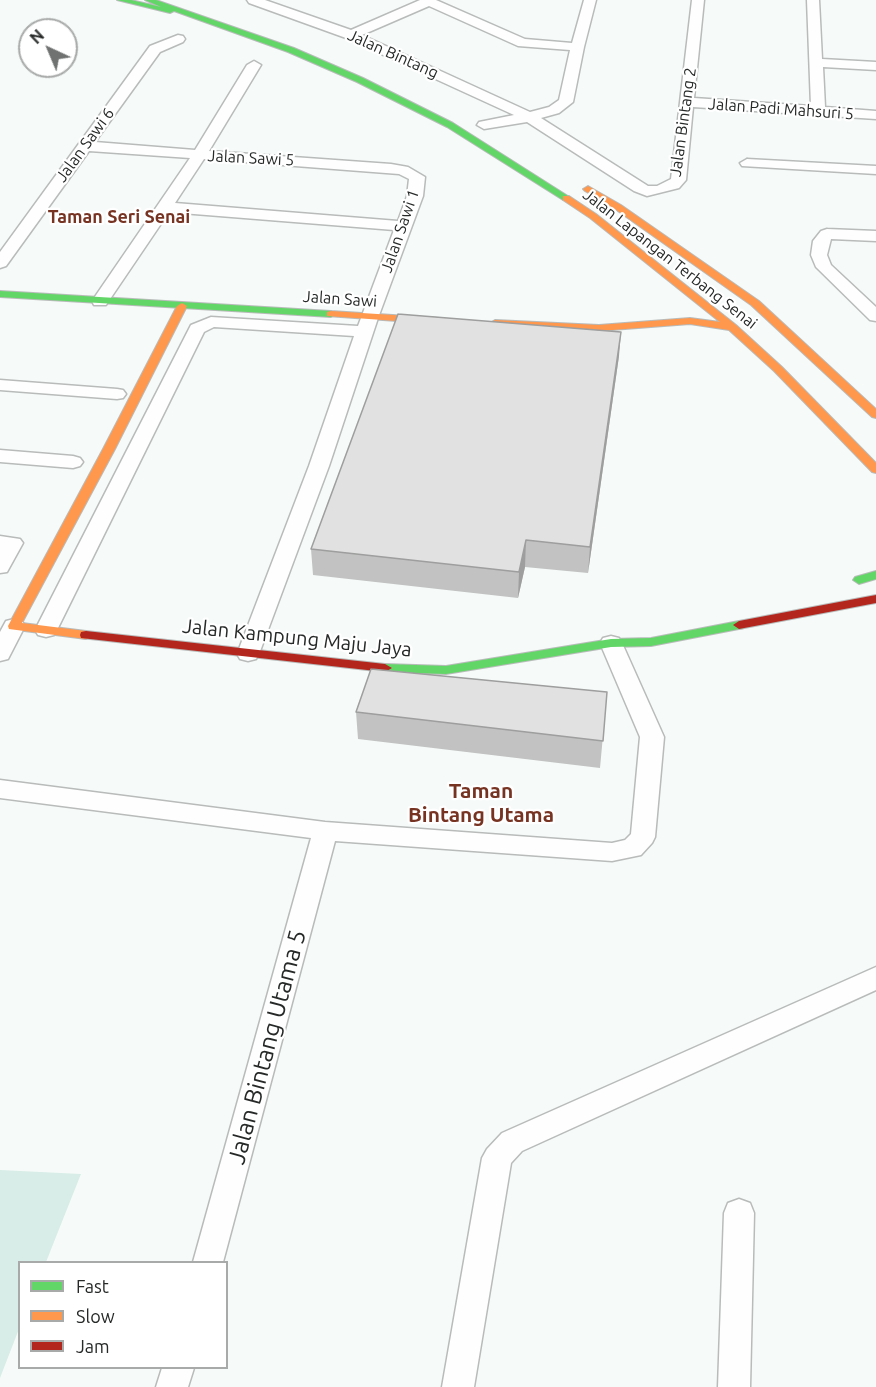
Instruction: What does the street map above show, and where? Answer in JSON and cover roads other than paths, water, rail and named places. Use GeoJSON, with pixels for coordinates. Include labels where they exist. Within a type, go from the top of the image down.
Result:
{"type":"FeatureCollection","features":[{"type":"Feature","properties":{"kind":"main road"},"geometry":{"type":"LineString","coordinates":[[121,0],[210,20]]}},
{"type":"Feature","properties":{"kind":"main road","name":"Jalan Lapangan Terbang Senai"},"geometry":{"type":"LineString","coordinates":[[149,0],[291,50],[370,85],[450,126],[593,216],[732,327],[778,369],[876,470]]}},
{"type":"Feature","properties":{"kind":"main road"},"geometry":{"type":"LineString","coordinates":[[479,123],[503,137]]}},
{"type":"Feature","properties":{"kind":"main road","name":"Jalan Lapangan Terbang Senai"},"geometry":{"type":"LineString","coordinates":[[580,184],[618,207],[755,303],[876,415]]}},
{"type":"Feature","properties":{"kind":"main road","name":"Jalan Sawi"},"geometry":{"type":"LineString","coordinates":[[0,294],[182,306],[367,325],[458,322]]}},
{"type":"Feature","properties":{"kind":"main road"},"geometry":{"type":"LineString","coordinates":[[679,321],[694,308],[697,298]]}},
{"type":"Feature","properties":{"kind":"main road"},"geometry":{"type":"LineString","coordinates":[[14,626],[109,449],[182,306]]}},
{"type":"Feature","properties":{"kind":"main road"},"geometry":{"type":"LineString","coordinates":[[480,323],[599,328],[679,321],[732,327]]}},
{"type":"Feature","properties":{"kind":"main road"},"geometry":{"type":"LineString","coordinates":[[854,582],[876,577]]}},
{"type":"Feature","properties":{"kind":"main road","name":"Jalan Kampung Maju Jaya"},"geometry":{"type":"LineString","coordinates":[[14,626],[365,668],[446,670],[611,644],[651,642],[876,599]]}},
{"type":"Feature","properties":{"kind":"main road","name":"Jalan Kampung Maju Jaya"},"geometry":{"type":"LineString","coordinates":[[611,644],[643,628]]}},
{"type":"Feature","properties":{"kind":"street","name":"Jalan Bintang"},"geometry":{"type":"LineString","coordinates":[[253,0],[351,35],[529,117]]}},
{"type":"Feature","properties":{"kind":"street"},"geometry":{"type":"LineString","coordinates":[[479,123],[529,117],[554,110],[566,102],[577,47],[590,0]]}},
{"type":"Feature","properties":{"kind":"street","name":"Jalan Bintang 2"},"geometry":{"type":"LineString","coordinates":[[529,117],[639,188],[659,190],[674,185],[678,180],[698,0]]}},
{"type":"Feature","properties":{"kind":"street"},"geometry":{"type":"LineString","coordinates":[[813,0],[818,111]]}},
{"type":"Feature","properties":{"kind":"street"},"geometry":{"type":"LineString","coordinates":[[351,35],[432,1],[523,43],[577,47]]}},
{"type":"Feature","properties":{"kind":"street","name":"Jalan Sawi 6"},"geometry":{"type":"LineString","coordinates":[[0,263],[155,49],[178,39]]}},
{"type":"Feature","properties":{"kind":"street"},"geometry":{"type":"LineString","coordinates":[[816,63],[876,66]]}},
{"type":"Feature","properties":{"kind":"street"},"geometry":{"type":"LineString","coordinates":[[100,301],[164,207],[254,65]]}},
{"type":"Feature","properties":{"kind":"street","name":"Jalan Padi Mahsuri 5"},"geometry":{"type":"LineString","coordinates":[[686,102],[876,115]]}},
{"type":"Feature","properties":{"kind":"street","name":"Jalan Sawi 5"},"geometry":{"type":"LineString","coordinates":[[84,146],[391,168],[403,170],[417,177]]}},
{"type":"Feature","properties":{"kind":"street"},"geometry":{"type":"LineString","coordinates":[[747,163],[876,170]]}},
{"type":"Feature","properties":{"kind":"street","name":"Jalan Sawi 1"},"geometry":{"type":"LineString","coordinates":[[248,654],[319,466],[402,226],[415,196],[417,177]]}},
{"type":"Feature","properties":{"kind":"street"},"geometry":{"type":"LineString","coordinates":[[164,207],[402,226]]}},
{"type":"Feature","properties":{"kind":"street"},"geometry":{"type":"LineString","coordinates":[[876,236],[827,234],[820,241],[819,255],[824,267],[876,316]]}},
{"type":"Feature","properties":{"kind":"street"},"geometry":{"type":"LineString","coordinates":[[46,630],[197,329],[211,322],[367,325]]}},
{"type":"Feature","properties":{"kind":"street"},"geometry":{"type":"LineString","coordinates":[[0,385],[117,394]]}},
{"type":"Feature","properties":{"kind":"street"},"geometry":{"type":"LineString","coordinates":[[0,456],[73,462]]}},
{"type":"Feature","properties":{"kind":"street"},"geometry":{"type":"LineString","coordinates":[[0,567],[7,542]]}},
{"type":"Feature","properties":{"kind":"street"},"geometry":{"type":"LineString","coordinates":[[0,654],[14,626]]}},
{"type":"Feature","properties":{"kind":"street"},"geometry":{"type":"LineString","coordinates":[[0,789],[325,831],[612,852],[632,849],[643,837],[652,737],[611,644]]}},
{"type":"Feature","properties":{"kind":"street","name":"Jalan Bintang Utama 5"},"geometry":{"type":"LineString","coordinates":[[209,1261],[325,831]]}},
{"type":"Feature","properties":{"kind":"street"},"geometry":{"type":"LineString","coordinates":[[458,1387],[496,1158],[512,1142],[876,978]]}},
{"type":"Feature","properties":{"kind":"street"},"geometry":{"type":"LineString","coordinates":[[734,1387],[739,1213]]}},
{"type":"Feature","properties":{"kind":"street"},"geometry":{"type":"LineString","coordinates":[[172,1387],[178,1369]]}},
{"type":"Feature","properties":{"kind":"district","name":"Taman Seri Senai"},"geometry":{"type":"Point","coordinates":[119,217]}},
{"type":"Feature","properties":{"kind":"district","name":"Taman Bintang Utama"},"geometry":{"type":"Point","coordinates":[481,803]}}]}
